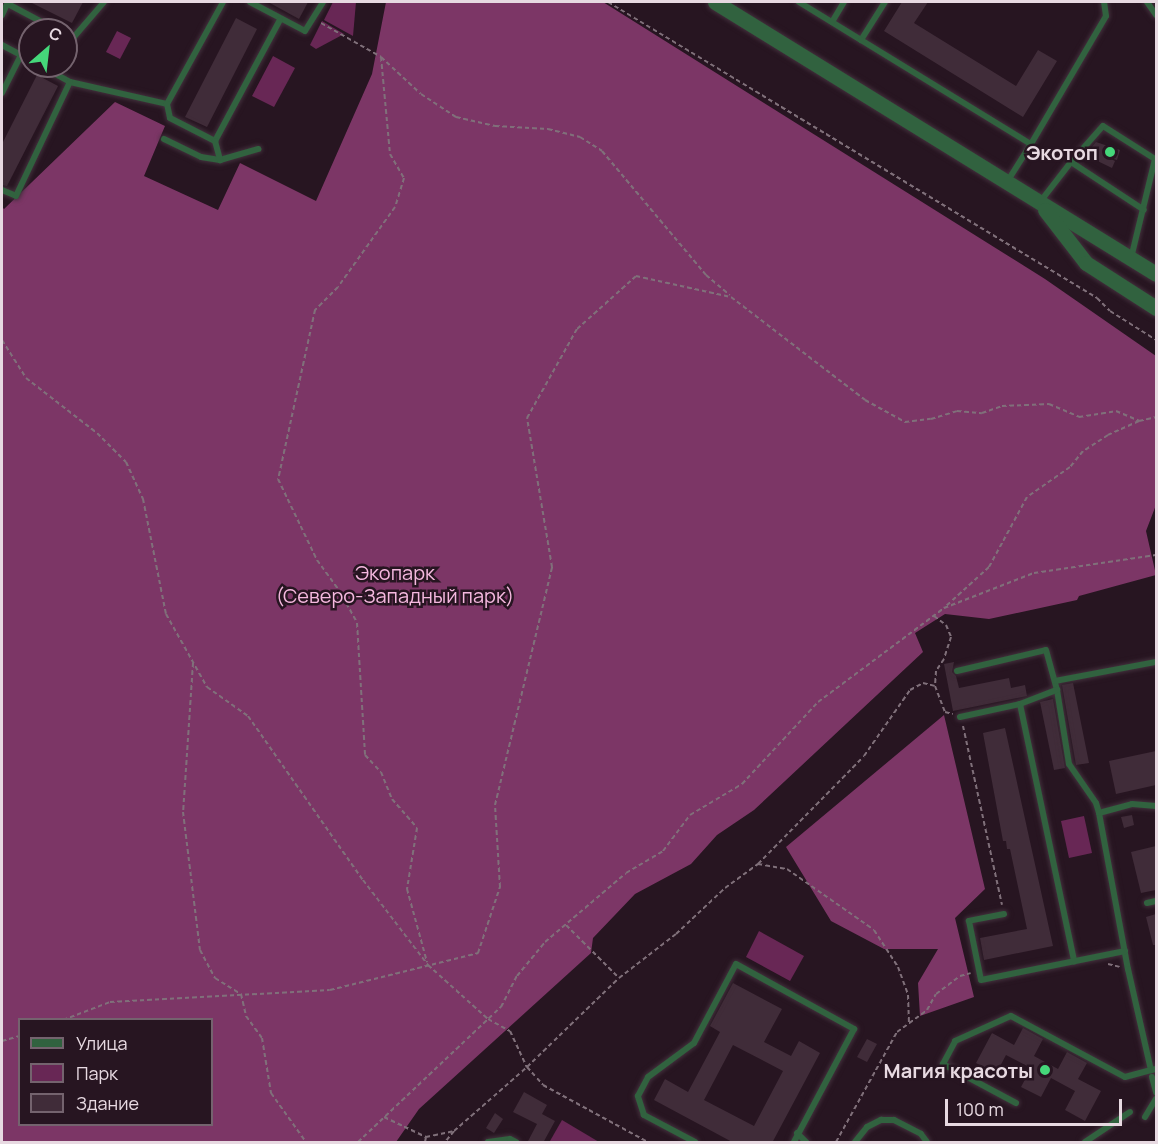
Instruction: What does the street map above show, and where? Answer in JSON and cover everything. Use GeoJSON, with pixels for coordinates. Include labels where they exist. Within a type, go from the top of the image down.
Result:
{"type":"FeatureCollection","features":[{"type":"Feature","properties":{"kind":"street"},"geometry":{"type":"LineString","coordinates":[[715,2],[1156,274]]}},
{"type":"Feature","properties":{"kind":"street"},"geometry":{"type":"LineString","coordinates":[[1040,202],[1086,263],[1156,308]]}},
{"type":"Feature","properties":{"kind":"lane"},"geometry":{"type":"LineString","coordinates":[[78,32],[104,2]]}},
{"type":"Feature","properties":{"kind":"lane"},"geometry":{"type":"LineString","coordinates":[[215,141],[170,118],[167,104],[223,2]]}},
{"type":"Feature","properties":{"kind":"lane"},"geometry":{"type":"LineString","coordinates":[[252,2],[280,20],[305,31],[323,2]]}},
{"type":"Feature","properties":{"kind":"lane"},"geometry":{"type":"LineString","coordinates":[[799,2],[807,4],[832,22],[1031,144]]}},
{"type":"Feature","properties":{"kind":"lane"},"geometry":{"type":"LineString","coordinates":[[832,22],[844,2]]}},
{"type":"Feature","properties":{"kind":"lane"},"geometry":{"type":"LineString","coordinates":[[861,40],[885,2]]}},
{"type":"Feature","properties":{"kind":"lane"},"geometry":{"type":"LineString","coordinates":[[1007,182],[1106,16],[1104,2]]}},
{"type":"Feature","properties":{"kind":"lane"},"geometry":{"type":"LineString","coordinates":[[1147,2],[1156,15]]}},
{"type":"Feature","properties":{"kind":"lane"},"geometry":{"type":"LineString","coordinates":[[2,15],[8,3],[35,18]]}},
{"type":"Feature","properties":{"kind":"lane"},"geometry":{"type":"LineString","coordinates":[[220,160],[215,141],[280,20]]}},
{"type":"Feature","properties":{"kind":"lane"},"geometry":{"type":"LineString","coordinates":[[2,45],[18,54]]}},
{"type":"Feature","properties":{"kind":"lane"},"geometry":{"type":"LineString","coordinates":[[2,93],[18,62]]}},
{"type":"Feature","properties":{"kind":"lane"},"geometry":{"type":"LineString","coordinates":[[63,78],[70,82],[167,104]]}},
{"type":"Feature","properties":{"kind":"lane"},"geometry":{"type":"LineString","coordinates":[[2,190],[16,196],[70,82]]}},
{"type":"Feature","properties":{"kind":"lane"},"geometry":{"type":"LineString","coordinates":[[1040,202],[1103,126],[1155,159],[1131,258]]}},
{"type":"Feature","properties":{"kind":"lane"},"geometry":{"type":"LineString","coordinates":[[164,139],[201,157],[220,160],[258,149]]}},
{"type":"Feature","properties":{"kind":"lane"},"geometry":{"type":"LineString","coordinates":[[1071,162],[1144,210]]}},
{"type":"Feature","properties":{"kind":"lane"},"geometry":{"type":"LineString","coordinates":[[957,671],[1047,650],[1057,690],[1070,764],[1096,804],[1099,813],[1125,951],[1154,1069],[1125,1077],[1011,1016],[955,1041],[943,1064],[1016,1103]]}},
{"type":"Feature","properties":{"kind":"lane"},"geometry":{"type":"LineString","coordinates":[[1055,681],[1156,662]]}},
{"type":"Feature","properties":{"kind":"lane"},"geometry":{"type":"LineString","coordinates":[[960,717],[1020,704],[1057,690]]}},
{"type":"Feature","properties":{"kind":"lane"},"geometry":{"type":"LineString","coordinates":[[1020,704],[1074,961]]}},
{"type":"Feature","properties":{"kind":"lane"},"geometry":{"type":"LineString","coordinates":[[1099,813],[1132,804],[1156,806]]}},
{"type":"Feature","properties":{"kind":"lane"},"geometry":{"type":"LineString","coordinates":[[1147,903],[1156,901]]}},
{"type":"Feature","properties":{"kind":"lane"},"geometry":{"type":"LineString","coordinates":[[1004,914],[969,921],[981,980],[1125,951]]}},
{"type":"Feature","properties":{"kind":"lane"},"geometry":{"type":"LineString","coordinates":[[695,1143],[644,1115],[638,1096],[648,1077],[694,1042],[736,964],[854,1029],[794,1143]]}},
{"type":"Feature","properties":{"kind":"lane"},"geometry":{"type":"LineString","coordinates":[[1152,1077],[1156,1092]]}},
{"type":"Feature","properties":{"kind":"lane"},"geometry":{"type":"LineString","coordinates":[[1144,1116],[1156,1100]]}},
{"type":"Feature","properties":{"kind":"lane"},"geometry":{"type":"LineString","coordinates":[[1085,1143],[1130,1112]]}},
{"type":"Feature","properties":{"kind":"lane"},"geometry":{"type":"LineString","coordinates":[[855,1143],[867,1127],[881,1119],[894,1120],[921,1134],[927,1143]]}},
{"type":"Feature","properties":{"kind":"lane"},"geometry":{"type":"LineString","coordinates":[[797,1134],[807,1143]]}},
{"type":"Feature","properties":{"kind":"lane"},"geometry":{"type":"LineString","coordinates":[[488,1143],[510,1139],[516,1143]]}},
{"type":"Feature","properties":{"kind":"path"},"geometry":{"type":"LineString","coordinates":[[608,2],[1097,298],[1110,311],[1156,340]]}},
{"type":"Feature","properties":{"kind":"path"},"geometry":{"type":"LineString","coordinates":[[314,19],[381,57],[421,94],[456,117],[495,126],[548,129],[580,137],[602,151],[706,275],[731,297],[865,400],[905,422],[931,419],[957,411],[982,413],[1002,406],[1049,405],[1079,417],[1116,411],[1140,421]]}},
{"type":"Feature","properties":{"kind":"path"},"geometry":{"type":"LineString","coordinates":[[381,57],[390,154],[404,178],[395,207],[338,286],[315,310],[278,479],[317,560],[339,590],[357,623],[365,755],[381,772],[392,799],[417,828],[407,889],[428,965]]}},
{"type":"Feature","properties":{"kind":"path"},"geometry":{"type":"LineString","coordinates":[[68,1018],[110,1002],[330,990],[478,953],[500,887],[495,805],[552,567],[527,418],[576,329],[636,276],[731,297]]}},
{"type":"Feature","properties":{"kind":"path"},"geometry":{"type":"LineString","coordinates":[[2,340],[26,378],[97,433],[126,462],[143,499],[166,614],[207,687],[248,716],[363,880],[428,965],[488,1019],[510,1031],[527,1067],[543,1084],[648,1143]]}},
{"type":"Feature","properties":{"kind":"path"},"geometry":{"type":"LineString","coordinates":[[358,1143],[501,1007],[517,975],[545,942],[626,873],[663,851],[690,815],[742,784],[818,702],[944,608],[989,567],[1027,497],[1070,467],[1083,451],[1108,435],[1140,421],[1156,417]]}},
{"type":"Feature","properties":{"kind":"path"},"geometry":{"type":"LineString","coordinates":[[944,608],[1034,573],[1156,555]]}},
{"type":"Feature","properties":{"kind":"path"},"geometry":{"type":"LineString","coordinates":[[933,616],[946,625],[951,637],[944,659],[936,672],[935,686],[945,712],[960,717],[1004,914]]}},
{"type":"Feature","properties":{"kind":"path"},"geometry":{"type":"LineString","coordinates":[[193,663],[183,812],[200,950],[215,978],[241,994],[246,1016],[262,1038],[271,1093],[306,1143]]}},
{"type":"Feature","properties":{"kind":"path"},"geometry":{"type":"LineString","coordinates":[[445,1143],[454,1131],[527,1067],[619,978],[676,934],[725,888],[758,864],[864,756],[910,690],[923,682],[935,686]]}},
{"type":"Feature","properties":{"kind":"path"},"geometry":{"type":"LineString","coordinates":[[758,864],[787,869],[874,930],[898,967],[908,995],[909,1022]]}},
{"type":"Feature","properties":{"kind":"path"},"geometry":{"type":"LineString","coordinates":[[566,925],[619,978]]}},
{"type":"Feature","properties":{"kind":"path"},"geometry":{"type":"LineString","coordinates":[[836,1143],[897,1032],[927,1010],[936,994],[960,976],[980,970]]}},
{"type":"Feature","properties":{"kind":"path"},"geometry":{"type":"LineString","coordinates":[[2,1041],[18,1037]]}},
{"type":"Feature","properties":{"kind":"path"},"geometry":{"type":"LineString","coordinates":[[384,1117],[426,1137],[454,1131]]}},
{"type":"Feature","properties":{"kind":"path"},"geometry":{"type":"LineString","coordinates":[[425,1143],[426,1137]]}},
{"type":"Feature","properties":{"kind":"green space"},"geometry":{"type":"Polygon","coordinates":[[[333,2],[356,2],[353,36],[324,20],[333,2]]]}},
{"type":"Feature","properties":{"kind":"green space","name":"Экопарк (Северо-Западный парк)"},"geometry":{"type":"Polygon","coordinates":[[[386,2],[603,2],[1045,279],[1156,356],[1156,505],[1146,531],[1156,575],[1079,596],[1077,600],[989,619],[945,614],[915,633],[923,652],[754,810],[717,835],[691,864],[635,894],[593,938],[591,953],[419,1109],[396,1142],[2,1142],[2,207],[4,209],[115,102],[165,126],[144,176],[218,210],[240,163],[316,201],[372,74],[386,2]]]}},
{"type":"Feature","properties":{"kind":"green space"},"geometry":{"type":"Polygon","coordinates":[[[322,21],[344,34],[316,49],[310,45],[322,21]]]}},
{"type":"Feature","properties":{"kind":"green space"},"geometry":{"type":"Polygon","coordinates":[[[117,31],[131,38],[120,59],[106,52],[117,31]]]}},
{"type":"Feature","properties":{"kind":"green space"},"geometry":{"type":"Polygon","coordinates":[[[273,56],[295,68],[274,107],[252,96],[273,56]]]}},
{"type":"Feature","properties":{"kind":"green space"},"geometry":{"type":"Polygon","coordinates":[[[944,715],[985,889],[955,918],[974,997],[920,1016],[918,983],[938,949],[884,949],[831,921],[786,847],[944,715]]]}},
{"type":"Feature","properties":{"kind":"green space"},"geometry":{"type":"Polygon","coordinates":[[[1084,816],[1092,853],[1069,858],[1061,821],[1084,816]]]}},
{"type":"Feature","properties":{"kind":"green space"},"geometry":{"type":"Polygon","coordinates":[[[759,931],[804,956],[790,981],[746,957],[759,931]]]}},
{"type":"Feature","properties":{"kind":"green space"},"geometry":{"type":"Polygon","coordinates":[[[562,1120],[599,1142],[550,1141],[562,1120]]]}},
{"type":"Feature","properties":{"kind":"building"},"geometry":{"type":"Polygon","coordinates":[[[30,2],[83,2],[75,18],[62,18],[30,2]]]}},
{"type":"Feature","properties":{"kind":"building"},"geometry":{"type":"Polygon","coordinates":[[[268,2],[308,2],[299,19],[268,2]]]}},
{"type":"Feature","properties":{"kind":"building"},"geometry":{"type":"Polygon","coordinates":[[[902,2],[928,2],[914,23],[1016,86],[1038,50],[1057,61],[1023,117],[884,31],[902,2]]]}},
{"type":"Feature","properties":{"kind":"building"},"geometry":{"type":"Polygon","coordinates":[[[236,18],[257,29],[207,127],[185,117],[236,18]]]}},
{"type":"Feature","properties":{"kind":"building"},"geometry":{"type":"Polygon","coordinates":[[[35,78],[43,78],[58,86],[7,186],[2,185],[2,144],[35,78]]]}},
{"type":"Feature","properties":{"kind":"building"},"geometry":{"type":"Polygon","coordinates":[[[1096,142],[1120,150],[1117,160],[1107,157],[1115,161],[1112,168],[1085,155],[1096,142]]]}},
{"type":"Feature","properties":{"kind":"building"},"geometry":{"type":"Polygon","coordinates":[[[954,662],[952,672],[956,676],[959,688],[1009,678],[1011,688],[1025,685],[1027,696],[953,711],[944,664],[954,662]]]}},
{"type":"Feature","properties":{"kind":"building"},"geometry":{"type":"Polygon","coordinates":[[[1073,683],[1089,763],[1076,765],[1062,685],[1073,683]]]}},
{"type":"Feature","properties":{"kind":"building"},"geometry":{"type":"Polygon","coordinates":[[[1053,699],[1065,768],[1054,770],[1040,702],[1053,699]]]}},
{"type":"Feature","properties":{"kind":"building"},"geometry":{"type":"Polygon","coordinates":[[[1005,728],[1053,946],[984,960],[980,938],[1027,929],[1010,849],[1007,849],[1006,841],[1003,841],[983,733],[1005,728]]]}},
{"type":"Feature","properties":{"kind":"building"},"geometry":{"type":"Polygon","coordinates":[[[1156,751],[1156,785],[1116,794],[1109,761],[1156,751]]]}},
{"type":"Feature","properties":{"kind":"building"},"geometry":{"type":"Polygon","coordinates":[[[1132,815],[1134,825],[1124,828],[1121,817],[1132,815]]]}},
{"type":"Feature","properties":{"kind":"building"},"geometry":{"type":"Polygon","coordinates":[[[1156,846],[1156,890],[1141,893],[1131,852],[1156,846]]]}},
{"type":"Feature","properties":{"kind":"building"},"geometry":{"type":"Polygon","coordinates":[[[1156,914],[1156,945],[1153,945],[1146,917],[1156,914]]]}},
{"type":"Feature","properties":{"kind":"building"},"geometry":{"type":"Polygon","coordinates":[[[733,983],[782,1009],[764,1042],[791,1056],[799,1041],[820,1053],[772,1143],[734,1143],[654,1100],[665,1079],[688,1092],[720,1032],[710,1026],[733,983]],[[733,1045],[704,1100],[754,1126],[783,1071],[733,1045]]]}},
{"type":"Feature","properties":{"kind":"building"},"geometry":{"type":"Polygon","coordinates":[[[1023,1028],[1043,1039],[1034,1056],[1058,1069],[1067,1052],[1087,1063],[1078,1079],[1101,1091],[1085,1121],[1065,1110],[1075,1091],[1051,1078],[1041,1097],[1021,1087],[1031,1068],[1006,1055],[996,1074],[976,1063],[992,1033],[1014,1045],[1023,1028]]]}},
{"type":"Feature","properties":{"kind":"building"},"geometry":{"type":"Polygon","coordinates":[[[867,1039],[877,1044],[867,1062],[857,1057],[867,1039]]]}},
{"type":"Feature","properties":{"kind":"building"},"geometry":{"type":"Polygon","coordinates":[[[524,1092],[547,1105],[542,1114],[555,1121],[543,1143],[527,1143],[537,1124],[513,1112],[524,1092]]]}},
{"type":"Feature","properties":{"kind":"building"},"geometry":{"type":"Polygon","coordinates":[[[495,1113],[503,1119],[494,1133],[486,1128],[495,1113]]]}},
{"type":"Feature","properties":{"kind":"place","name":"Экотоп"},"geometry":{"type":"Point","coordinates":[1110,152]}},
{"type":"Feature","properties":{"kind":"place","name":"Магия красоты"},"geometry":{"type":"Point","coordinates":[1045,1070]}}]}
